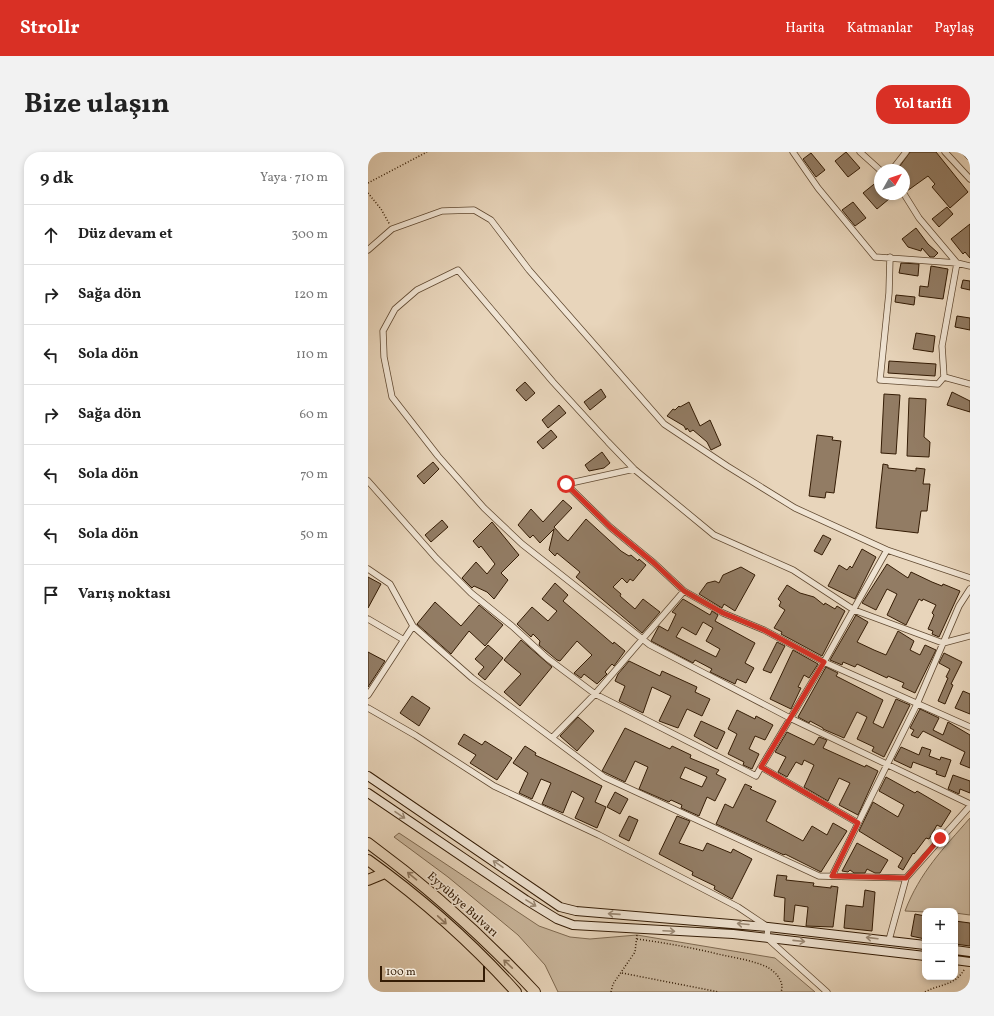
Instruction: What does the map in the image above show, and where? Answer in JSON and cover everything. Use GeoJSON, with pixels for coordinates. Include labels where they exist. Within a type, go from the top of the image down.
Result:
{"type":"FeatureCollection","features":[{"type":"Feature","properties":{"kind":"highway","name":"Eyyübiye Bulvarı"},"geometry":{"type":"LineString","coordinates":[[368,843],[405,870],[445,904],[535,992]]}},
{"type":"Feature","properties":{"kind":"highway"},"geometry":{"type":"LineString","coordinates":[[368,860],[436,914],[516,992]]}},
{"type":"Feature","properties":{"kind":"highway"},"geometry":{"type":"LineString","coordinates":[[368,880],[385,873]]}},
{"type":"Feature","properties":{"kind":"main road"},"geometry":{"type":"LineString","coordinates":[[368,776],[560,907],[576,911],[768,927],[922,945]]}},
{"type":"Feature","properties":{"kind":"main road"},"geometry":{"type":"LineString","coordinates":[[368,793],[557,919],[572,925],[767,938],[922,956]]}},
{"type":"Feature","properties":{"kind":"main road"},"geometry":{"type":"LineString","coordinates":[[958,950],[970,952]]}},
{"type":"Feature","properties":{"kind":"main road"},"geometry":{"type":"LineString","coordinates":[[958,960],[969,962]]}},
{"type":"Feature","properties":{"kind":"street"},"geometry":{"type":"LineString","coordinates":[[793,152],[818,188],[875,257],[957,263],[970,266]]}},
{"type":"Feature","properties":{"kind":"street"},"geometry":{"type":"LineString","coordinates":[[860,152],[874,165]]}},
{"type":"Feature","properties":{"kind":"street"},"geometry":{"type":"LineString","coordinates":[[897,164],[906,152]]}},
{"type":"Feature","properties":{"kind":"street"},"geometry":{"type":"LineString","coordinates":[[945,152],[970,179]]}},
{"type":"Feature","properties":{"kind":"street"},"geometry":{"type":"LineString","coordinates":[[908,200],[919,218],[957,263]]}},
{"type":"Feature","properties":{"kind":"street"},"geometry":{"type":"LineString","coordinates":[[368,250],[392,229],[442,211],[474,210],[491,220],[528,270],[664,424],[727,466],[795,508],[888,550],[970,578]]}},
{"type":"Feature","properties":{"kind":"street"},"geometry":{"type":"LineString","coordinates":[[890,257],[889,293],[880,380],[938,384],[944,377],[942,346],[957,263]]}},
{"type":"Feature","properties":{"kind":"street"},"geometry":{"type":"LineString","coordinates":[[889,940],[906,878],[970,805],[790,718],[650,645],[522,544],[484,508],[438,456],[392,397],[384,357],[383,331],[395,309],[417,290],[458,270],[553,382],[634,469],[714,535],[793,570],[854,610],[943,643],[970,636]]}},
{"type":"Feature","properties":{"kind":"street"},"geometry":{"type":"LineString","coordinates":[[944,377],[970,384]]}},
{"type":"Feature","properties":{"kind":"street"},"geometry":{"type":"LineString","coordinates":[[634,469],[566,484],[610,527],[654,563],[684,591],[723,613],[764,630],[824,662],[970,727]]}},
{"type":"Feature","properties":{"kind":"street"},"geometry":{"type":"LineString","coordinates":[[368,481],[436,558],[471,593],[512,626],[547,658],[596,694],[756,776],[824,662],[888,550]]}},
{"type":"Feature","properties":{"kind":"street"},"geometry":{"type":"LineString","coordinates":[[368,569],[390,584],[413,626],[472,678],[604,778],[819,876],[906,878]]}},
{"type":"Feature","properties":{"kind":"street"},"geometry":{"type":"LineString","coordinates":[[832,876],[917,704],[959,606],[970,590]]}},
{"type":"Feature","properties":{"kind":"street"},"geometry":{"type":"LineString","coordinates":[[552,738],[596,694],[684,591]]}},
{"type":"Feature","properties":{"kind":"street"},"geometry":{"type":"LineString","coordinates":[[368,619],[404,640]]}},
{"type":"Feature","properties":{"kind":"street"},"geometry":{"type":"LineString","coordinates":[[368,695],[413,626]]}},
{"type":"Feature","properties":{"kind":"street"},"geometry":{"type":"LineString","coordinates":[[368,708],[415,735],[494,786],[600,835],[738,907],[768,927],[767,938],[827,992]]}},
{"type":"Feature","properties":{"kind":"street"},"geometry":{"type":"LineString","coordinates":[[761,767],[858,823]]}},
{"type":"Feature","properties":{"kind":"path"},"geometry":{"type":"LineString","coordinates":[[368,183],[427,152]]}},
{"type":"Feature","properties":{"kind":"path"},"geometry":{"type":"LineString","coordinates":[[368,193],[381,210],[392,229]]}},
{"type":"Feature","properties":{"kind":"path"},"geometry":{"type":"LineString","coordinates":[[612,992],[613,984],[635,952],[638,930]]}},
{"type":"Feature","properties":{"kind":"path"},"geometry":{"type":"LineString","coordinates":[[637,939],[687,947],[736,958],[767,968],[778,975],[781,981],[780,992]]}},
{"type":"Feature","properties":{"kind":"path"},"geometry":{"type":"LineString","coordinates":[[925,992],[944,986],[955,980],[963,972],[969,962]]}},
{"type":"Feature","properties":{"kind":"path"},"geometry":{"type":"LineString","coordinates":[[622,973],[719,992]]}},
{"type":"Feature","properties":{"kind":"shaded area"},"geometry":{"type":"Polygon","coordinates":[[[970,818],[970,915],[958,913],[958,908],[922,908],[922,912],[905,911],[918,884],[942,851],[970,818]]]}},
{"type":"Feature","properties":{"kind":"shaded area"},"geometry":{"type":"Polygon","coordinates":[[[399,833],[539,926],[570,937],[590,939],[637,935],[775,958],[815,992],[558,992],[545,965],[518,935],[448,877],[394,837],[399,833]]]}},
{"type":"Feature","properties":{"kind":"building"},"geometry":{"type":"Polygon","coordinates":[[[846,152],[860,168],[848,177],[835,161],[846,152]]]}},
{"type":"Feature","properties":{"kind":"building"},"geometry":{"type":"Polygon","coordinates":[[[910,152],[936,152],[968,192],[950,208],[932,187],[935,184],[928,176],[910,189],[910,164],[901,164],[910,152]]]}},
{"type":"Feature","properties":{"kind":"building"},"geometry":{"type":"Polygon","coordinates":[[[961,152],[970,152],[970,162],[961,152]]]}},
{"type":"Feature","properties":{"kind":"building"},"geometry":{"type":"Polygon","coordinates":[[[811,153],[825,170],[816,177],[803,159],[811,153]]]}},
{"type":"Feature","properties":{"kind":"building"},"geometry":{"type":"Polygon","coordinates":[[[874,184],[874,200],[888,200],[877,209],[863,193],[874,184]]]}},
{"type":"Feature","properties":{"kind":"building"},"geometry":{"type":"Polygon","coordinates":[[[853,202],[866,218],[855,226],[842,210],[853,202]]]}},
{"type":"Feature","properties":{"kind":"building"},"geometry":{"type":"Polygon","coordinates":[[[947,207],[953,214],[939,227],[932,219],[947,207]]]}},
{"type":"Feature","properties":{"kind":"building"},"geometry":{"type":"Polygon","coordinates":[[[970,224],[970,258],[965,252],[963,254],[951,239],[970,224]]]}},
{"type":"Feature","properties":{"kind":"building"},"geometry":{"type":"Polygon","coordinates":[[[916,228],[928,244],[938,253],[934,257],[930,257],[922,248],[921,251],[908,247],[902,239],[916,228]]]}},
{"type":"Feature","properties":{"kind":"building"},"geometry":{"type":"Polygon","coordinates":[[[901,263],[919,264],[918,276],[899,273],[901,263]]]}},
{"type":"Feature","properties":{"kind":"building"},"geometry":{"type":"Polygon","coordinates":[[[931,266],[948,269],[943,299],[919,296],[920,286],[928,287],[931,266]]]}},
{"type":"Feature","properties":{"kind":"building"},"geometry":{"type":"Polygon","coordinates":[[[963,280],[970,281],[970,290],[961,288],[963,280]]]}},
{"type":"Feature","properties":{"kind":"building"},"geometry":{"type":"Polygon","coordinates":[[[896,295],[915,297],[914,305],[895,302],[896,295]]]}},
{"type":"Feature","properties":{"kind":"building"},"geometry":{"type":"Polygon","coordinates":[[[957,316],[970,318],[970,330],[955,327],[957,316]]]}},
{"type":"Feature","properties":{"kind":"building"},"geometry":{"type":"Polygon","coordinates":[[[916,333],[935,336],[933,352],[913,349],[916,333]]]}},
{"type":"Feature","properties":{"kind":"building"},"geometry":{"type":"Polygon","coordinates":[[[889,361],[936,364],[935,376],[888,373],[889,361]]]}},
{"type":"Feature","properties":{"kind":"building"},"geometry":{"type":"Polygon","coordinates":[[[525,382],[535,393],[526,401],[516,390],[525,382]]]}},
{"type":"Feature","properties":{"kind":"building"},"geometry":{"type":"Polygon","coordinates":[[[601,389],[606,397],[590,410],[584,402],[601,389]]]}},
{"type":"Feature","properties":{"kind":"building"},"geometry":{"type":"Polygon","coordinates":[[[952,392],[970,401],[970,412],[947,405],[952,392]]]}},
{"type":"Feature","properties":{"kind":"building"},"geometry":{"type":"Polygon","coordinates":[[[884,394],[900,395],[896,454],[881,453],[884,394]]]}},
{"type":"Feature","properties":{"kind":"building"},"geometry":{"type":"Polygon","coordinates":[[[909,398],[926,399],[924,437],[930,442],[929,457],[907,456],[909,398]]]}},
{"type":"Feature","properties":{"kind":"building"},"geometry":{"type":"Polygon","coordinates":[[[689,402],[700,426],[710,420],[721,445],[711,450],[707,442],[693,430],[690,432],[687,428],[686,430],[684,426],[667,416],[673,409],[675,410],[679,406],[680,407],[689,402]]]}},
{"type":"Feature","properties":{"kind":"building"},"geometry":{"type":"Polygon","coordinates":[[[559,405],[566,413],[548,428],[542,420],[559,405]]]}},
{"type":"Feature","properties":{"kind":"building"},"geometry":{"type":"Polygon","coordinates":[[[551,430],[557,437],[543,449],[537,442],[551,430]]]}},
{"type":"Feature","properties":{"kind":"building"},"geometry":{"type":"Polygon","coordinates":[[[817,435],[833,437],[832,440],[841,441],[834,493],[826,492],[825,498],[809,496],[817,435]]]}},
{"type":"Feature","properties":{"kind":"building"},"geometry":{"type":"Polygon","coordinates":[[[602,452],[610,463],[604,468],[589,471],[585,465],[602,452]]]}},
{"type":"Feature","properties":{"kind":"building"},"geometry":{"type":"Polygon","coordinates":[[[433,462],[439,469],[424,484],[417,476],[433,462]]]}},
{"type":"Feature","properties":{"kind":"building"},"geometry":{"type":"Polygon","coordinates":[[[883,464],[888,465],[888,468],[916,471],[916,468],[925,469],[923,484],[930,484],[927,511],[921,511],[918,533],[876,528],[883,464]]]}},
{"type":"Feature","properties":{"kind":"building"},"geometry":{"type":"Polygon","coordinates":[[[563,500],[572,508],[554,527],[568,541],[586,519],[621,551],[629,556],[631,555],[638,561],[639,559],[646,565],[633,581],[630,579],[627,583],[622,578],[613,587],[621,594],[620,596],[635,609],[643,599],[660,612],[642,633],[576,577],[580,572],[557,553],[555,556],[549,550],[554,529],[540,543],[533,535],[530,538],[518,525],[531,509],[543,522],[563,500]]]}},
{"type":"Feature","properties":{"kind":"building"},"geometry":{"type":"Polygon","coordinates":[[[442,520],[448,527],[431,542],[425,535],[442,520]]]}},
{"type":"Feature","properties":{"kind":"building"},"geometry":{"type":"Polygon","coordinates":[[[492,522],[519,555],[501,573],[508,580],[494,599],[487,592],[474,586],[472,588],[462,578],[476,562],[487,574],[495,564],[481,546],[479,548],[473,541],[492,522]]]}},
{"type":"Feature","properties":{"kind":"building"},"geometry":{"type":"Polygon","coordinates":[[[823,535],[831,539],[822,555],[814,551],[823,535]]]}},
{"type":"Feature","properties":{"kind":"building"},"geometry":{"type":"Polygon","coordinates":[[[862,549],[876,557],[855,599],[828,586],[839,565],[847,570],[850,566],[852,568],[862,549]]]}},
{"type":"Feature","properties":{"kind":"building"},"geometry":{"type":"Polygon","coordinates":[[[887,564],[908,578],[911,572],[942,586],[943,584],[960,591],[939,637],[932,634],[933,631],[928,629],[934,615],[932,613],[936,605],[923,599],[922,601],[919,599],[906,625],[887,615],[897,594],[887,589],[876,610],[862,603],[887,564]]]}},
{"type":"Feature","properties":{"kind":"building"},"geometry":{"type":"Polygon","coordinates":[[[741,567],[755,575],[735,611],[724,604],[722,608],[699,594],[707,583],[715,581],[719,583],[723,575],[741,567]]]}},
{"type":"Feature","properties":{"kind":"building"},"geometry":{"type":"Polygon","coordinates":[[[368,577],[381,584],[368,608],[368,577]]]}},
{"type":"Feature","properties":{"kind":"building"},"geometry":{"type":"Polygon","coordinates":[[[555,583],[568,595],[563,601],[613,644],[614,642],[625,651],[614,666],[612,664],[605,672],[607,674],[597,684],[584,674],[581,678],[574,673],[592,655],[577,641],[560,661],[539,645],[540,641],[533,634],[531,637],[517,624],[532,607],[548,621],[557,611],[542,599],[555,583]]]}},
{"type":"Feature","properties":{"kind":"building"},"geometry":{"type":"Polygon","coordinates":[[[787,585],[800,593],[814,597],[824,605],[825,603],[835,609],[837,606],[845,611],[822,656],[781,634],[782,632],[774,628],[785,610],[779,606],[781,602],[778,599],[787,585]]]}},
{"type":"Feature","properties":{"kind":"building"},"geometry":{"type":"Polygon","coordinates":[[[683,599],[710,615],[712,611],[718,615],[715,621],[755,643],[745,663],[754,668],[746,683],[737,679],[735,684],[710,672],[712,669],[695,660],[693,663],[651,641],[659,626],[668,631],[676,614],[672,612],[683,599]],[[703,622],[696,635],[682,627],[676,637],[716,657],[720,649],[706,641],[713,628],[703,622]]]}},
{"type":"Feature","properties":{"kind":"building"},"geometry":{"type":"Polygon","coordinates":[[[435,602],[461,626],[479,605],[503,625],[485,646],[469,631],[451,654],[417,624],[435,602]]]}},
{"type":"Feature","properties":{"kind":"building"},"geometry":{"type":"Polygon","coordinates":[[[856,615],[868,622],[857,642],[874,650],[886,655],[898,631],[914,641],[910,650],[920,655],[925,645],[936,650],[915,693],[902,687],[904,683],[888,676],[887,678],[857,664],[855,667],[843,662],[842,665],[830,660],[856,615]]]}},
{"type":"Feature","properties":{"kind":"building"},"geometry":{"type":"Polygon","coordinates":[[[521,640],[552,667],[520,706],[504,692],[521,674],[504,660],[521,640]]]}},
{"type":"Feature","properties":{"kind":"building"},"geometry":{"type":"Polygon","coordinates":[[[777,642],[785,646],[771,673],[763,670],[777,642]]]}},
{"type":"Feature","properties":{"kind":"building"},"geometry":{"type":"Polygon","coordinates":[[[488,645],[503,658],[485,680],[478,674],[484,667],[475,659],[488,645]]]}},
{"type":"Feature","properties":{"kind":"building"},"geometry":{"type":"Polygon","coordinates":[[[793,650],[818,664],[809,678],[804,675],[798,687],[801,688],[791,709],[770,699],[793,650]]]}},
{"type":"Feature","properties":{"kind":"building"},"geometry":{"type":"Polygon","coordinates":[[[368,652],[385,661],[368,687],[368,652]]]}},
{"type":"Feature","properties":{"kind":"building"},"geometry":{"type":"Polygon","coordinates":[[[944,653],[962,662],[951,684],[953,685],[945,704],[938,701],[948,678],[946,677],[950,669],[939,663],[944,653]]]}},
{"type":"Feature","properties":{"kind":"building"},"geometry":{"type":"Polygon","coordinates":[[[629,661],[660,676],[662,671],[697,687],[695,692],[710,699],[702,716],[687,709],[678,728],[659,721],[671,696],[652,687],[643,713],[619,701],[625,686],[615,681],[618,674],[629,661]]]}},
{"type":"Feature","properties":{"kind":"building"},"geometry":{"type":"Polygon","coordinates":[[[826,667],[838,673],[836,676],[883,700],[873,723],[883,728],[896,699],[910,705],[884,757],[872,751],[874,747],[857,739],[867,717],[857,712],[844,738],[823,729],[810,721],[809,723],[798,717],[826,667]]]}},
{"type":"Feature","properties":{"kind":"building"},"geometry":{"type":"Polygon","coordinates":[[[963,691],[970,694],[970,714],[955,708],[963,691]]]}},
{"type":"Feature","properties":{"kind":"building"},"geometry":{"type":"Polygon","coordinates":[[[412,696],[430,708],[419,726],[400,713],[412,696]]]}},
{"type":"Feature","properties":{"kind":"building"},"geometry":{"type":"Polygon","coordinates":[[[920,709],[939,718],[933,730],[943,735],[948,722],[970,735],[970,768],[960,764],[965,752],[923,731],[918,738],[911,735],[914,730],[910,728],[920,709]]]}},
{"type":"Feature","properties":{"kind":"building"},"geometry":{"type":"Polygon","coordinates":[[[737,710],[755,719],[756,716],[773,725],[765,740],[755,736],[749,749],[759,754],[752,769],[743,765],[744,762],[728,754],[737,734],[728,729],[737,710]]]}},
{"type":"Feature","properties":{"kind":"building"},"geometry":{"type":"Polygon","coordinates":[[[578,717],[594,731],[577,751],[560,736],[578,717]]]}},
{"type":"Feature","properties":{"kind":"building"},"geometry":{"type":"Polygon","coordinates":[[[701,721],[725,732],[717,749],[694,736],[701,721]]]}},
{"type":"Feature","properties":{"kind":"building"},"geometry":{"type":"Polygon","coordinates":[[[625,728],[670,749],[672,746],[691,755],[690,758],[719,770],[716,774],[726,779],[715,801],[707,797],[699,816],[681,808],[682,805],[671,800],[669,802],[639,789],[648,767],[635,761],[625,782],[602,771],[625,728]],[[685,767],[680,778],[702,787],[707,777],[685,767]]]}},
{"type":"Feature","properties":{"kind":"building"},"geometry":{"type":"Polygon","coordinates":[[[787,732],[814,745],[819,737],[827,740],[823,748],[865,767],[866,765],[878,771],[858,815],[839,805],[850,783],[839,778],[828,801],[804,787],[814,765],[804,760],[802,765],[796,762],[787,777],[778,772],[786,757],[775,752],[787,732]]]}},
{"type":"Feature","properties":{"kind":"building"},"geometry":{"type":"Polygon","coordinates":[[[464,734],[482,745],[485,741],[512,758],[497,780],[470,763],[476,755],[458,744],[464,734]]]}},
{"type":"Feature","properties":{"kind":"building"},"geometry":{"type":"Polygon","coordinates":[[[525,746],[536,753],[535,755],[602,786],[595,802],[606,807],[597,828],[575,818],[584,798],[572,791],[563,813],[542,804],[551,783],[541,779],[532,799],[519,793],[528,773],[513,763],[525,746]]]}},
{"type":"Feature","properties":{"kind":"building"},"geometry":{"type":"Polygon","coordinates":[[[901,747],[919,755],[922,747],[931,750],[929,756],[940,760],[941,757],[951,760],[945,777],[936,774],[937,771],[913,762],[911,768],[894,760],[901,747]]]}},
{"type":"Feature","properties":{"kind":"building"},"geometry":{"type":"Polygon","coordinates":[[[953,775],[970,781],[970,793],[960,789],[959,794],[948,789],[953,775]]]}},
{"type":"Feature","properties":{"kind":"building"},"geometry":{"type":"Polygon","coordinates":[[[886,777],[915,793],[917,791],[951,811],[941,827],[937,825],[929,839],[926,838],[914,854],[913,853],[903,870],[898,867],[903,858],[859,831],[873,802],[898,817],[904,805],[879,791],[886,777]]]}},
{"type":"Feature","properties":{"kind":"building"},"geometry":{"type":"Polygon","coordinates":[[[745,784],[752,787],[750,789],[776,801],[766,821],[803,841],[812,826],[827,835],[833,823],[847,831],[821,872],[785,854],[784,855],[716,824],[725,804],[733,808],[745,784]]]}},
{"type":"Feature","properties":{"kind":"building"},"geometry":{"type":"Polygon","coordinates":[[[615,792],[628,799],[620,814],[607,807],[615,792]]]}},
{"type":"Feature","properties":{"kind":"building"},"geometry":{"type":"Polygon","coordinates":[[[629,816],[638,820],[629,841],[619,836],[629,816]]]}},
{"type":"Feature","properties":{"kind":"building"},"geometry":{"type":"Polygon","coordinates":[[[677,816],[690,821],[679,843],[703,851],[707,843],[731,853],[733,849],[752,859],[732,899],[714,889],[715,886],[692,875],[693,872],[659,854],[677,816]]]}},
{"type":"Feature","properties":{"kind":"building"},"geometry":{"type":"Polygon","coordinates":[[[857,843],[888,860],[880,873],[875,873],[867,869],[865,873],[854,873],[850,870],[848,872],[842,871],[857,843]]]}},
{"type":"Feature","properties":{"kind":"building"},"geometry":{"type":"Polygon","coordinates":[[[777,875],[787,876],[786,880],[814,883],[813,886],[831,888],[831,886],[838,887],[833,927],[806,926],[808,907],[795,905],[793,922],[784,921],[785,898],[774,896],[777,875]]]}},
{"type":"Feature","properties":{"kind":"building"},"geometry":{"type":"Polygon","coordinates":[[[865,890],[875,892],[872,931],[844,928],[846,905],[863,907],[865,890]]]}},
{"type":"Feature","properties":{"kind":"building"},"geometry":{"type":"Polygon","coordinates":[[[915,914],[922,915],[922,938],[911,936],[915,914]]]}},
{"type":"Feature","properties":{"kind":"building"},"geometry":{"type":"Polygon","coordinates":[[[958,921],[970,923],[970,946],[958,944],[958,921]]]}},
{"type":"Feature","properties":{"kind":"route"},"geometry":{"type":"LineString","coordinates":[[566,484],[610,527],[654,563],[684,591],[723,613],[764,630],[824,662],[761,767],[858,823],[832,876],[906,878],[940,838]]}}]}
